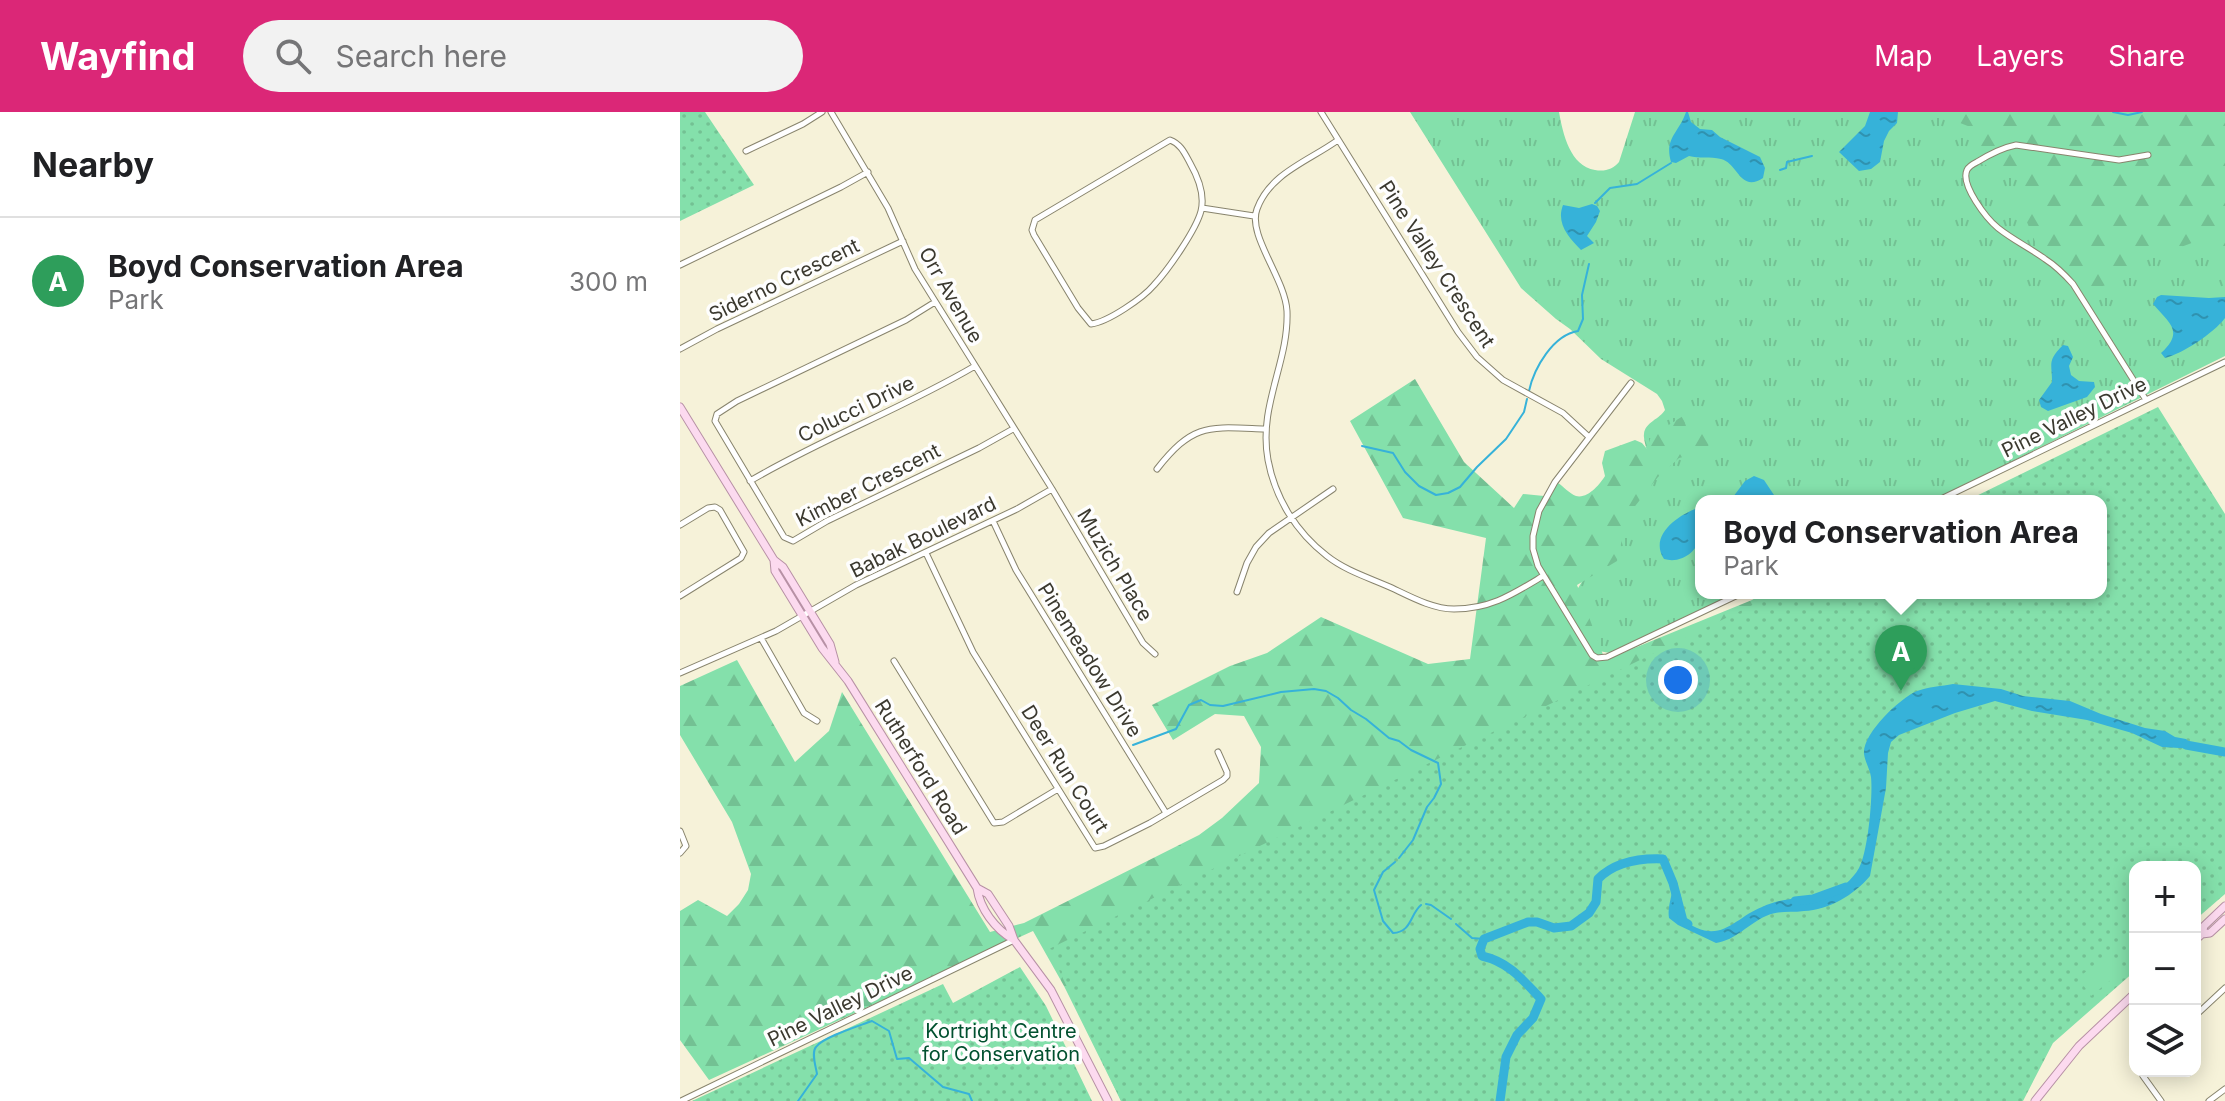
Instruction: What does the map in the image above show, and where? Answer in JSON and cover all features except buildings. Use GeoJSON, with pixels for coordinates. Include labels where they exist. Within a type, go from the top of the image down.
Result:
{"type":"FeatureCollection","features":[{"type":"Feature","properties":{"kind":"main road","name":"Rutherford Road"},"geometry":{"type":"LineString","coordinates":[[680,407],[774,560],[775,571],[807,614],[822,648],[977,888],[979,901],[1001,932],[1014,940],[1051,990],[1108,1101]]}},
{"type":"Feature","properties":{"kind":"main road"},"geometry":{"type":"LineString","coordinates":[[2201,935],[2210,933],[2223,912]]}},
{"type":"Feature","properties":{"kind":"main road"},"geometry":{"type":"LineString","coordinates":[[2035,1101],[2079,1046],[2129,999]]}},
{"type":"Feature","properties":{"kind":"street"},"geometry":{"type":"LineString","coordinates":[[746,151],[822,112]]}},
{"type":"Feature","properties":{"kind":"street","name":"Orr Avenue"},"geometry":{"type":"LineString","coordinates":[[831,112],[888,208],[915,269],[1052,489]]}},
{"type":"Feature","properties":{"kind":"street","name":"Pine Valley Crescent"},"geometry":{"type":"LineString","coordinates":[[1321,112],[1458,332],[1477,357],[1516,389],[1563,413],[1589,437]]}},
{"type":"Feature","properties":{"kind":"street"},"geometry":{"type":"LineString","coordinates":[[1170,140],[1182,150],[1199,180],[1202,208],[1196,225],[1154,285],[1136,300],[1096,324],[1087,321],[1032,230],[1035,220],[1170,140]]}},
{"type":"Feature","properties":{"kind":"street"},"geometry":{"type":"LineString","coordinates":[[1338,140],[1275,180],[1266,190],[1254,216],[1259,240],[1281,285],[1287,311],[1284,344],[1271,391],[1265,429],[1267,458],[1281,501],[1305,536],[1327,556],[1366,577],[1443,608],[1478,608],[1494,603],[1509,598],[1543,576]]}},
{"type":"Feature","properties":{"kind":"street"},"geometry":{"type":"LineString","coordinates":[[2146,400],[2073,284],[2060,269],[1994,225],[1975,200],[1966,176],[1971,166],[1993,152],[2016,145],[2119,160],[2148,155]]}},
{"type":"Feature","properties":{"kind":"street"},"geometry":{"type":"LineString","coordinates":[[680,265],[868,172]]}},
{"type":"Feature","properties":{"kind":"street"},"geometry":{"type":"LineString","coordinates":[[1202,208],[1254,216]]}},
{"type":"Feature","properties":{"kind":"street","name":"Siderno Crescent"},"geometry":{"type":"LineString","coordinates":[[680,349],[903,241]]}},
{"type":"Feature","properties":{"kind":"street","name":"Kimber Crescent"},"geometry":{"type":"LineString","coordinates":[[935,302],[906,320],[737,401],[715,417],[784,537],[793,541],[1013,429]]}},
{"type":"Feature","properties":{"kind":"street","name":"Pine Valley Drive"},"geometry":{"type":"LineString","coordinates":[[1949,495],[2225,362]]}},
{"type":"Feature","properties":{"kind":"street","name":"Colucci Drive"},"geometry":{"type":"LineString","coordinates":[[750,481],[946,384],[975,366]]}},
{"type":"Feature","properties":{"kind":"street"},"geometry":{"type":"LineString","coordinates":[[1631,383],[1555,482],[1539,511],[1534,526],[1533,549],[1538,566],[1592,655],[1597,658],[1607,657],[1729,599]]}},
{"type":"Feature","properties":{"kind":"street"},"geometry":{"type":"LineString","coordinates":[[1157,469],[1183,439],[1201,431],[1216,428],[1265,429]]}},
{"type":"Feature","properties":{"kind":"street","name":"Babak Boulevard"},"geometry":{"type":"LineString","coordinates":[[680,673],[761,638],[856,585],[993,521],[1052,489]]}},
{"type":"Feature","properties":{"kind":"street","name":"Muzich Place"},"geometry":{"type":"LineString","coordinates":[[1052,489],[1143,643],[1155,654]]}},
{"type":"Feature","properties":{"kind":"street"},"geometry":{"type":"LineString","coordinates":[[1237,592],[1247,563],[1269,533],[1333,489]]}},
{"type":"Feature","properties":{"kind":"street"},"geometry":{"type":"LineString","coordinates":[[680,525],[715,507],[720,510],[744,552],[741,558],[680,596]]}},
{"type":"Feature","properties":{"kind":"street","name":"Pinemeadow Drive"},"geometry":{"type":"LineString","coordinates":[[993,521],[1016,570],[1166,813]]}},
{"type":"Feature","properties":{"kind":"street","name":"Deer Run Court"},"geometry":{"type":"LineString","coordinates":[[926,553],[973,652],[1095,848],[1166,813],[1227,776],[1218,752]]}},
{"type":"Feature","properties":{"kind":"street"},"geometry":{"type":"LineString","coordinates":[[761,638],[804,713],[817,721]]}},
{"type":"Feature","properties":{"kind":"street"},"geometry":{"type":"LineString","coordinates":[[894,661],[994,823],[1003,822],[1058,789]]}},
{"type":"Feature","properties":{"kind":"street"},"geometry":{"type":"LineString","coordinates":[[680,831],[686,846],[680,853]]}},
{"type":"Feature","properties":{"kind":"street","name":"Pine Valley Drive"},"geometry":{"type":"LineString","coordinates":[[681,1101],[1014,940]]}},
{"type":"Feature","properties":{"kind":"street"},"geometry":{"type":"LineString","coordinates":[[2201,1010],[2225,988]]}},
{"type":"Feature","properties":{"kind":"street"},"geometry":{"type":"LineString","coordinates":[[2144,1077],[2161,1101]]}},
{"type":"Feature","properties":{"kind":"street"},"geometry":{"type":"LineString","coordinates":[[2209,1101],[2225,1089]]}},
{"type":"Feature","properties":{"kind":"green space"},"geometry":{"type":"Polygon","coordinates":[[[680,112],[705,112],[754,185],[680,221],[680,112]]]}},
{"type":"Feature","properties":{"kind":"green space"},"geometry":{"type":"Polygon","coordinates":[[[1410,112],[1559,112],[1574,156],[1586,167],[1602,171],[1619,162],[1635,112],[2225,112],[2225,356],[1944,495],[1695,495],[1695,599],[1734,599],[1620,655],[1599,651],[1572,598],[1600,552],[1647,454],[1645,430],[1665,410],[1657,394],[1601,359],[1521,288],[1410,112]]]}},
{"type":"Feature","properties":{"kind":"green space"},"geometry":{"type":"Polygon","coordinates":[[[1932,112],[2113,112],[2119,117],[2139,116],[2146,112],[2225,112],[2225,268],[2220,259],[2197,241],[2144,255],[2124,275],[2106,285],[2091,290],[2075,288],[2038,249],[2020,205],[2019,177],[1990,168],[1982,161],[1973,149],[1978,130],[1932,112]]]}},
{"type":"Feature","properties":{"kind":"green space"},"geometry":{"type":"Polygon","coordinates":[[[1415,379],[1464,462],[1514,508],[1523,494],[1544,496],[1552,485],[1558,483],[1576,496],[1589,493],[1605,476],[1602,463],[1605,451],[1635,440],[1647,449],[1651,436],[1683,416],[1690,440],[1698,434],[1718,434],[1703,452],[1679,458],[1658,477],[1626,522],[1617,561],[1577,585],[1605,660],[1754,599],[1964,599],[1356,1101],[1121,1101],[1033,931],[709,1080],[680,1040],[680,911],[698,900],[727,916],[748,890],[751,874],[732,822],[680,735],[680,686],[737,660],[795,762],[829,731],[842,692],[990,932],[1024,923],[1199,835],[1259,783],[1261,747],[1244,716],[1215,714],[1173,740],[1152,705],[1230,666],[1267,653],[1321,617],[1428,664],[1470,659],[1486,538],[1403,518],[1350,421],[1415,379]]]}},
{"type":"Feature","properties":{"kind":"green space"},"geometry":{"type":"Polygon","coordinates":[[[2158,407],[2225,514],[2225,894],[2201,915],[2201,861],[2129,861],[2129,976],[2053,1043],[2023,1101],[1121,1101],[1049,949],[1765,599],[2107,599],[2107,495],[1978,495],[2158,407]]]}},
{"type":"Feature","properties":{"kind":"green space"},"geometry":{"type":"Polygon","coordinates":[[[2109,953],[2122,971],[2091,996],[2078,978],[2109,953]]]}},
{"type":"Feature","properties":{"kind":"green space","name":"Kortright Centre for Conservation"},"geometry":{"type":"Polygon","coordinates":[[[1020,967],[1046,1006],[1092,1101],[692,1101],[943,984],[953,1003],[1020,967]]]}},
{"type":"Feature","properties":{"kind":"water"},"geometry":{"type":"Polygon","coordinates":[[[1686,112],[1691,122],[1700,129],[1712,130],[1760,157],[1765,168],[1763,178],[1755,182],[1744,180],[1727,162],[1717,158],[1689,156],[1676,163],[1671,162],[1669,147],[1686,112]]]}},
{"type":"Feature","properties":{"kind":"water"},"geometry":{"type":"Polygon","coordinates":[[[1870,112],[1898,112],[1897,123],[1884,141],[1880,162],[1871,169],[1859,171],[1839,152],[1865,126],[1870,112]]]}},
{"type":"Feature","properties":{"kind":"water"},"geometry":{"type":"Polygon","coordinates":[[[1592,204],[1600,211],[1587,236],[1594,243],[1581,250],[1564,229],[1561,212],[1563,205],[1579,208],[1592,204]]]}},
{"type":"Feature","properties":{"kind":"water"},"geometry":{"type":"Polygon","coordinates":[[[2161,295],[2225,297],[2225,318],[2197,342],[2165,358],[2161,353],[2173,333],[2169,322],[2153,304],[2161,295]]]}},
{"type":"Feature","properties":{"kind":"water"},"geometry":{"type":"Polygon","coordinates":[[[2063,345],[2068,346],[2073,357],[2069,366],[2071,375],[2079,381],[2094,382],[2095,387],[2087,397],[2048,411],[2041,407],[2039,400],[2052,382],[2052,359],[2063,345]]]}},
{"type":"Feature","properties":{"kind":"water"},"geometry":{"type":"Polygon","coordinates":[[[1754,476],[1764,480],[1774,495],[1734,495],[1745,481],[1754,476]]]}},
{"type":"Feature","properties":{"kind":"water"},"geometry":{"type":"Polygon","coordinates":[[[1695,509],[1695,548],[1682,558],[1664,559],[1660,550],[1663,534],[1684,514],[1695,509]]]}},
{"type":"Feature","properties":{"kind":"water"},"geometry":{"type":"Polygon","coordinates":[[[1953,684],[2070,701],[2101,714],[2186,739],[2196,749],[2162,747],[2132,733],[2087,720],[1995,701],[1955,713],[1899,735],[1891,742],[1870,876],[1849,895],[1823,908],[1771,914],[1730,939],[1716,943],[1669,918],[1673,883],[1680,893],[1684,920],[1707,931],[1723,929],[1769,904],[1787,899],[1823,898],[1845,884],[1859,868],[1867,837],[1871,786],[1864,754],[1869,737],[1883,718],[1910,695],[1926,688],[1953,684]]]}},
{"type":"Feature","properties":{"kind":"waterway"},"geometry":{"type":"LineString","coordinates":[[2113,112],[2128,115],[2142,112]]}},
{"type":"Feature","properties":{"kind":"waterway"},"geometry":{"type":"LineString","coordinates":[[1780,170],[1786,168],[1787,162],[1812,156]]}},
{"type":"Feature","properties":{"kind":"waterway"},"geometry":{"type":"LineString","coordinates":[[1595,203],[1610,188],[1637,184],[1671,163]]}},
{"type":"Feature","properties":{"kind":"waterway"},"geometry":{"type":"LineString","coordinates":[[1529,391],[1535,372],[1546,354],[1560,339],[1578,331],[1583,319],[1582,295],[1589,264]]}},
{"type":"Feature","properties":{"kind":"waterway"},"geometry":{"type":"LineString","coordinates":[[1362,446],[1393,453],[1419,486],[1436,495],[1448,493],[1460,487],[1506,439],[1524,412],[1527,399]]}},
{"type":"Feature","properties":{"kind":"waterway"},"geometry":{"type":"LineString","coordinates":[[1133,745],[1176,729],[1189,705],[1201,700],[1210,705],[1223,706],[1281,692],[1326,691],[1389,738],[1438,763],[1441,784],[1413,840],[1399,858]]}},
{"type":"Feature","properties":{"kind":"waterway"},"geometry":{"type":"LineString","coordinates":[[2186,745],[2225,752]]}},
{"type":"Feature","properties":{"kind":"waterway"},"geometry":{"type":"LineString","coordinates":[[1500,1101],[1506,1057],[1517,1035],[1533,1018],[1541,999],[1508,967],[1482,956],[1480,949],[1484,939],[1528,922],[1554,928],[1571,926],[1589,913],[1596,902],[1598,879],[1620,865],[1645,859],[1663,859],[1683,921],[1688,924]]}},
{"type":"Feature","properties":{"kind":"waterway"},"geometry":{"type":"LineString","coordinates":[[1395,862],[1383,872],[1374,890],[1383,921],[1393,933],[1399,932],[1407,926],[1421,905]]}},
{"type":"Feature","properties":{"kind":"waterway"},"geometry":{"type":"LineString","coordinates":[[1795,901],[1813,899],[1846,887]]}},
{"type":"Feature","properties":{"kind":"waterway"},"geometry":{"type":"LineString","coordinates":[[1426,904],[1451,919]]}},
{"type":"Feature","properties":{"kind":"waterway"},"geometry":{"type":"LineString","coordinates":[[1456,924],[1472,938],[1484,939]]}},
{"type":"Feature","properties":{"kind":"waterway"},"geometry":{"type":"LineString","coordinates":[[798,1101],[817,1074],[816,1047],[833,1036],[872,1021],[889,1031],[897,1059],[909,1058],[943,1087],[969,1094],[972,1101]]}},
{"type":"Feature","properties":{"kind":"place","name":"Boyd Conservation Area"},"geometry":{"type":"Point","coordinates":[1901,691]}}]}
